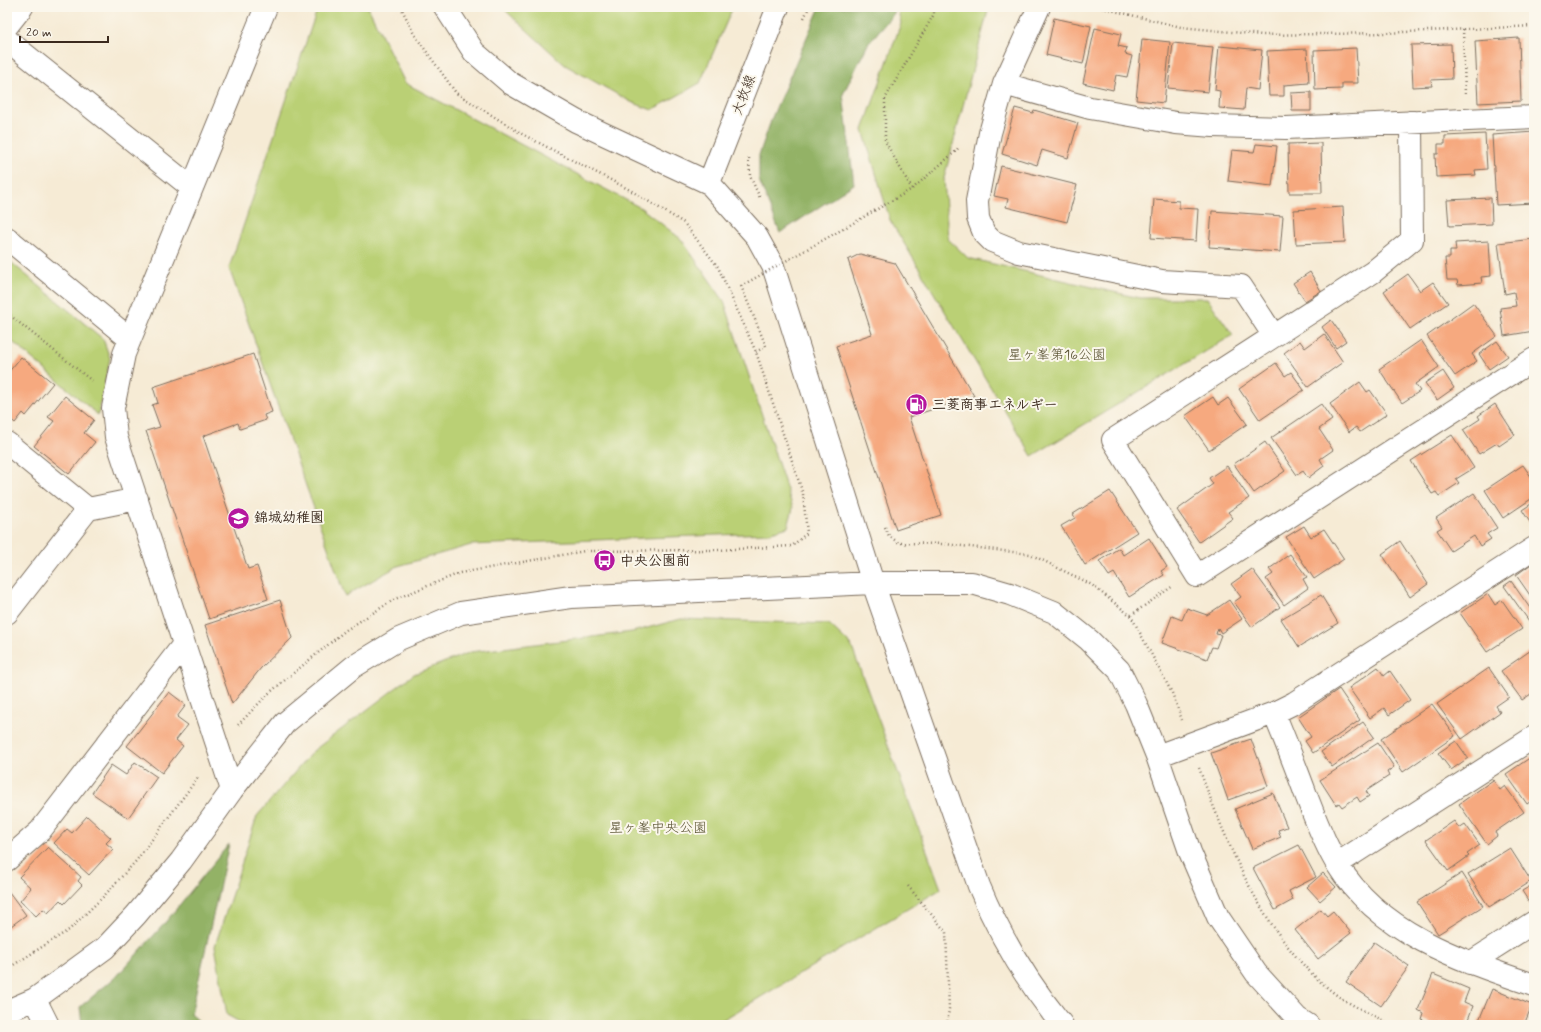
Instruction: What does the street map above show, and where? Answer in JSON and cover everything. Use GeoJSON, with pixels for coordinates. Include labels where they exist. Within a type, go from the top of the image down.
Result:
{"type":"FeatureCollection","features":[{"type":"Feature","properties":{"kind":"street"},"geometry":{"type":"LineString","coordinates":[[7,26],[22,7]]}},
{"type":"Feature","properties":{"kind":"street"},"geometry":{"type":"LineString","coordinates":[[232,790],[116,437],[113,408],[124,354],[266,7]]}},
{"type":"Feature","properties":{"kind":"street"},"geometry":{"type":"LineString","coordinates":[[445,7],[474,52],[510,83],[576,120],[709,183],[757,237],[773,266],[873,583],[958,830],[992,918],[1045,1005],[1062,1025]]}},
{"type":"Feature","properties":{"kind":"street","name":"大牧線"},"geometry":{"type":"LineString","coordinates":[[709,183],[778,7]]}},
{"type":"Feature","properties":{"kind":"street"},"geometry":{"type":"LineString","coordinates":[[1038,7],[1004,84],[990,133],[977,201],[978,218],[984,233],[992,242],[1019,252],[1162,281],[1241,286],[1274,336]]}},
{"type":"Feature","properties":{"kind":"street"},"geometry":{"type":"LineString","coordinates":[[7,40],[192,188]]}},
{"type":"Feature","properties":{"kind":"street"},"geometry":{"type":"LineString","coordinates":[[1004,84],[1090,108],[1176,123],[1213,126],[1286,128],[1534,117]]}},
{"type":"Feature","properties":{"kind":"street"},"geometry":{"type":"LineString","coordinates":[[1411,122],[1412,240],[1373,272],[1113,440],[1197,576],[1534,359]]}},
{"type":"Feature","properties":{"kind":"street"},"geometry":{"type":"LineString","coordinates":[[7,238],[130,339]]}},
{"type":"Feature","properties":{"kind":"street"},"geometry":{"type":"LineString","coordinates":[[7,443],[88,510]]}},
{"type":"Feature","properties":{"kind":"street"},"geometry":{"type":"LineString","coordinates":[[7,613],[88,510],[137,499]]}},
{"type":"Feature","properties":{"kind":"street"},"geometry":{"type":"LineString","coordinates":[[1157,756],[1274,713],[1294,702],[1534,548]]}},
{"type":"Feature","properties":{"kind":"street"},"geometry":{"type":"LineString","coordinates":[[7,1011],[35,999],[105,948],[136,915],[181,861],[232,790],[285,723],[353,667],[399,639],[462,613],[571,597],[873,583],[972,583],[1010,594],[1054,612],[1088,640],[1119,670],[1136,704],[1157,756],[1190,852],[1218,917],[1256,973],[1297,1018],[1308,1025]]}},
{"type":"Feature","properties":{"kind":"street"},"geometry":{"type":"LineString","coordinates":[[8,858],[40,831],[184,644]]}},
{"type":"Feature","properties":{"kind":"street"},"geometry":{"type":"LineString","coordinates":[[1274,713],[1319,828],[1337,864],[1361,896],[1394,924],[1435,948],[1470,963],[1534,985]]}},
{"type":"Feature","properties":{"kind":"street"},"geometry":{"type":"LineString","coordinates":[[1337,864],[1534,737]]}},
{"type":"Feature","properties":{"kind":"street"},"geometry":{"type":"LineString","coordinates":[[1470,963],[1534,922]]}},
{"type":"Feature","properties":{"kind":"street"},"geometry":{"type":"LineString","coordinates":[[35,999],[48,1025]]}},
{"type":"Feature","properties":{"kind":"path"},"geometry":{"type":"LineString","coordinates":[[235,729],[268,694],[346,630],[395,599],[460,573],[585,551],[717,550],[792,546],[808,533],[803,494],[756,352],[718,267],[684,223],[630,190],[522,134],[456,93],[414,34],[401,7]]}},
{"type":"Feature","properties":{"kind":"path"},"geometry":{"type":"LineString","coordinates":[[803,21],[809,7]]}},
{"type":"Feature","properties":{"kind":"path"},"geometry":{"type":"LineString","coordinates":[[847,7],[871,10],[879,7]]}},
{"type":"Feature","properties":{"kind":"path"},"geometry":{"type":"LineString","coordinates":[[912,189],[885,141],[886,99],[934,14],[934,7]]}},
{"type":"Feature","properties":{"kind":"path"},"geometry":{"type":"LineString","coordinates":[[1098,7],[1182,27],[1262,35],[1534,26]]}},
{"type":"Feature","properties":{"kind":"path"},"geometry":{"type":"LineString","coordinates":[[1463,29],[1466,120]]}},
{"type":"Feature","properties":{"kind":"path"},"geometry":{"type":"LineString","coordinates":[[756,352],[766,346],[741,286],[912,189],[956,151],[960,145]]}},
{"type":"Feature","properties":{"kind":"path"},"geometry":{"type":"LineString","coordinates":[[750,154],[750,176],[763,203]]}},
{"type":"Feature","properties":{"kind":"path"},"geometry":{"type":"LineString","coordinates":[[792,250],[798,263]]}},
{"type":"Feature","properties":{"kind":"path"},"geometry":{"type":"LineString","coordinates":[[7,313],[115,400]]}},
{"type":"Feature","properties":{"kind":"path"},"geometry":{"type":"LineString","coordinates":[[884,524],[889,536],[899,543],[944,544],[1030,554],[1092,585],[1131,616],[1172,693],[1182,721]]}},
{"type":"Feature","properties":{"kind":"path"},"geometry":{"type":"LineString","coordinates":[[1131,616],[1194,571]]}},
{"type":"Feature","properties":{"kind":"path"},"geometry":{"type":"LineString","coordinates":[[1197,763],[1216,814],[1244,873],[1271,924],[1298,961],[1338,996],[1391,1025]]}},
{"type":"Feature","properties":{"kind":"path"},"geometry":{"type":"LineString","coordinates":[[7,969],[70,930],[136,861],[200,774]]}},
{"type":"Feature","properties":{"kind":"path"},"geometry":{"type":"LineString","coordinates":[[908,886],[946,932],[949,1009],[947,1025]]}},
{"type":"Feature","properties":{"kind":"green space"},"geometry":{"type":"Polygon","coordinates":[[[318,7],[368,7],[405,83],[641,208],[681,239],[724,301],[793,508],[788,527],[768,533],[471,545],[398,566],[345,596],[229,268],[318,7]]]}},
{"type":"Feature","properties":{"kind":"green space"},"geometry":{"type":"Polygon","coordinates":[[[504,7],[733,7],[700,83],[652,110],[631,102],[565,65],[505,10],[504,7]]]}},
{"type":"Feature","properties":{"kind":"green space"},"geometry":{"type":"Polygon","coordinates":[[[820,7],[889,7],[895,12],[868,44],[843,94],[854,184],[780,233],[759,180],[759,155],[773,115],[820,7]]]}},
{"type":"Feature","properties":{"kind":"green space","name":"星ヶ峯第16公園"},"geometry":{"type":"Polygon","coordinates":[[[897,7],[989,7],[944,178],[948,239],[968,258],[1139,298],[1207,298],[1233,335],[1032,456],[890,220],[863,130],[901,23],[897,7]]]}},
{"type":"Feature","properties":{"kind":"green space"},"geometry":{"type":"Polygon","coordinates":[[[7,259],[103,339],[110,358],[98,415],[7,337],[7,259]]]}},
{"type":"Feature","properties":{"kind":"green space","name":"星ヶ峯中央公園"},"geometry":{"type":"Polygon","coordinates":[[[681,619],[829,624],[851,645],[941,889],[714,1025],[245,1025],[227,1015],[215,946],[257,816],[313,751],[414,674],[471,652],[632,632],[681,619]]]}},
{"type":"Feature","properties":{"kind":"green space"},"geometry":{"type":"Polygon","coordinates":[[[229,844],[191,1014],[203,1025],[82,1025],[80,1007],[118,975],[164,924],[229,844]]]}},
{"type":"Feature","properties":{"kind":"building"},"geometry":{"type":"Polygon","coordinates":[[[1054,18],[1091,26],[1083,64],[1046,55],[1054,18]]]}},
{"type":"Feature","properties":{"kind":"building"},"geometry":{"type":"Polygon","coordinates":[[[1095,28],[1121,34],[1118,46],[1127,48],[1125,54],[1132,56],[1127,77],[1116,75],[1113,90],[1083,83],[1095,28]]]}},
{"type":"Feature","properties":{"kind":"building"},"geometry":{"type":"Polygon","coordinates":[[[1519,38],[1521,101],[1478,103],[1475,41],[1519,38]]]}},
{"type":"Feature","properties":{"kind":"building"},"geometry":{"type":"Polygon","coordinates":[[[1142,39],[1170,42],[1164,103],[1136,100],[1142,39]]]}},
{"type":"Feature","properties":{"kind":"building"},"geometry":{"type":"Polygon","coordinates":[[[1173,43],[1213,47],[1208,92],[1168,88],[1173,43]]]}},
{"type":"Feature","properties":{"kind":"building"},"geometry":{"type":"Polygon","coordinates":[[[1451,44],[1452,79],[1431,80],[1432,86],[1413,87],[1411,45],[1451,44]]]}},
{"type":"Feature","properties":{"kind":"building"},"geometry":{"type":"Polygon","coordinates":[[[1219,46],[1262,50],[1258,90],[1246,88],[1244,110],[1219,108],[1220,91],[1215,90],[1219,46]]]}},
{"type":"Feature","properties":{"kind":"building"},"geometry":{"type":"Polygon","coordinates":[[[1356,48],[1358,83],[1342,83],[1342,89],[1315,90],[1314,50],[1356,48]]]}},
{"type":"Feature","properties":{"kind":"building"},"geometry":{"type":"Polygon","coordinates":[[[1307,49],[1309,83],[1284,85],[1284,96],[1269,96],[1267,51],[1307,49]]]}},
{"type":"Feature","properties":{"kind":"building"},"geometry":{"type":"Polygon","coordinates":[[[1311,92],[1311,111],[1292,111],[1291,93],[1311,92]]]}},
{"type":"Feature","properties":{"kind":"building"},"geometry":{"type":"Polygon","coordinates":[[[1015,108],[1033,113],[1034,110],[1078,123],[1068,158],[1042,150],[1037,165],[1002,154],[1015,108]]]}},
{"type":"Feature","properties":{"kind":"building"},"geometry":{"type":"Polygon","coordinates":[[[1534,132],[1534,203],[1496,205],[1492,135],[1534,132]]]}},
{"type":"Feature","properties":{"kind":"building"},"geometry":{"type":"Polygon","coordinates":[[[1485,134],[1487,169],[1475,170],[1476,175],[1436,177],[1435,154],[1438,154],[1438,144],[1445,144],[1445,136],[1485,134]]]}},
{"type":"Feature","properties":{"kind":"building"},"geometry":{"type":"Polygon","coordinates":[[[1321,143],[1322,193],[1289,193],[1288,144],[1321,143]]]}},
{"type":"Feature","properties":{"kind":"building"},"geometry":{"type":"Polygon","coordinates":[[[1256,144],[1277,146],[1272,186],[1228,181],[1232,150],[1254,152],[1256,144]]]}},
{"type":"Feature","properties":{"kind":"building"},"geometry":{"type":"Polygon","coordinates":[[[1001,166],[1077,185],[1067,222],[1006,207],[1008,199],[994,196],[1001,166]]]}},
{"type":"Feature","properties":{"kind":"building"},"geometry":{"type":"Polygon","coordinates":[[[1491,198],[1492,224],[1449,226],[1447,200],[1491,198]]]}},
{"type":"Feature","properties":{"kind":"building"},"geometry":{"type":"Polygon","coordinates":[[[1154,199],[1179,201],[1179,208],[1198,209],[1196,241],[1151,238],[1154,199]]]}},
{"type":"Feature","properties":{"kind":"building"},"geometry":{"type":"Polygon","coordinates":[[[1343,207],[1345,242],[1296,244],[1294,210],[1343,207]]]}},
{"type":"Feature","properties":{"kind":"building"},"geometry":{"type":"Polygon","coordinates":[[[1212,211],[1283,216],[1280,252],[1209,247],[1212,211]]]}},
{"type":"Feature","properties":{"kind":"building"},"geometry":{"type":"Polygon","coordinates":[[[1534,216],[1534,231],[1532,232],[1532,217],[1534,216]]]}},
{"type":"Feature","properties":{"kind":"building"},"geometry":{"type":"Polygon","coordinates":[[[1534,239],[1534,331],[1504,336],[1500,308],[1516,306],[1514,292],[1505,294],[1498,243],[1534,239]]]}},
{"type":"Feature","properties":{"kind":"building"},"geometry":{"type":"Polygon","coordinates":[[[1489,241],[1491,276],[1481,277],[1482,283],[1458,285],[1457,280],[1447,280],[1445,258],[1450,258],[1450,251],[1456,251],[1455,243],[1489,241]]]}},
{"type":"Feature","properties":{"kind":"building"},"geometry":{"type":"Polygon","coordinates":[[[860,254],[895,263],[974,396],[909,417],[941,515],[896,530],[836,346],[872,334],[848,260],[860,254]]]}},
{"type":"Feature","properties":{"kind":"building"},"geometry":{"type":"Polygon","coordinates":[[[1310,272],[1321,291],[1305,301],[1293,283],[1310,272]]]}},
{"type":"Feature","properties":{"kind":"building"},"geometry":{"type":"Polygon","coordinates":[[[1408,274],[1420,291],[1433,282],[1448,303],[1410,329],[1384,291],[1408,274]]]}},
{"type":"Feature","properties":{"kind":"building"},"geometry":{"type":"Polygon","coordinates":[[[1473,303],[1497,336],[1472,354],[1477,361],[1455,376],[1427,336],[1473,303]]]}},
{"type":"Feature","properties":{"kind":"building"},"geometry":{"type":"Polygon","coordinates":[[[1331,320],[1346,341],[1336,348],[1322,327],[1331,320]]]}},
{"type":"Feature","properties":{"kind":"building"},"geometry":{"type":"Polygon","coordinates":[[[1324,334],[1343,362],[1308,387],[1284,353],[1300,341],[1305,348],[1324,334]]]}},
{"type":"Feature","properties":{"kind":"building"},"geometry":{"type":"Polygon","coordinates":[[[1421,340],[1439,367],[1415,384],[1420,391],[1402,403],[1379,369],[1421,340]]]}},
{"type":"Feature","properties":{"kind":"building"},"geometry":{"type":"Polygon","coordinates":[[[1497,341],[1508,356],[1489,369],[1479,354],[1497,341]]]}},
{"type":"Feature","properties":{"kind":"building"},"geometry":{"type":"Polygon","coordinates":[[[253,354],[272,412],[264,415],[266,420],[240,429],[238,423],[203,436],[248,569],[257,566],[268,599],[209,619],[146,431],[160,427],[152,405],[158,403],[153,387],[253,354]]]}},
{"type":"Feature","properties":{"kind":"building"},"geometry":{"type":"Polygon","coordinates":[[[21,357],[53,383],[26,416],[23,413],[15,423],[7,416],[7,374],[21,357]]]}},
{"type":"Feature","properties":{"kind":"building"},"geometry":{"type":"Polygon","coordinates":[[[1276,363],[1285,376],[1291,372],[1304,390],[1260,420],[1239,389],[1276,363]]]}},
{"type":"Feature","properties":{"kind":"building"},"geometry":{"type":"Polygon","coordinates":[[[1443,371],[1454,388],[1437,400],[1425,383],[1443,371]]]}},
{"type":"Feature","properties":{"kind":"building"},"geometry":{"type":"Polygon","coordinates":[[[1360,382],[1367,392],[1370,390],[1387,414],[1360,432],[1356,427],[1349,432],[1330,404],[1360,382]]]}},
{"type":"Feature","properties":{"kind":"building"},"geometry":{"type":"Polygon","coordinates":[[[65,396],[94,420],[84,433],[95,442],[69,474],[34,446],[54,421],[48,417],[65,396]]]}},
{"type":"Feature","properties":{"kind":"building"},"geometry":{"type":"Polygon","coordinates":[[[1213,397],[1218,405],[1228,398],[1247,424],[1209,450],[1185,416],[1213,397]]]}},
{"type":"Feature","properties":{"kind":"building"},"geometry":{"type":"Polygon","coordinates":[[[1321,404],[1332,420],[1319,429],[1333,450],[1320,459],[1324,466],[1308,478],[1303,471],[1297,475],[1271,438],[1321,404]]]}},
{"type":"Feature","properties":{"kind":"building"},"geometry":{"type":"Polygon","coordinates":[[[1495,404],[1515,435],[1499,446],[1497,443],[1479,454],[1463,430],[1480,419],[1478,416],[1495,404]]]}},
{"type":"Feature","properties":{"kind":"building"},"geometry":{"type":"Polygon","coordinates":[[[1452,435],[1474,468],[1456,479],[1459,483],[1439,496],[1436,492],[1432,494],[1411,461],[1452,435]]]}},
{"type":"Feature","properties":{"kind":"building"},"geometry":{"type":"Polygon","coordinates":[[[1265,442],[1285,471],[1254,493],[1234,464],[1265,442]]]}},
{"type":"Feature","properties":{"kind":"building"},"geometry":{"type":"Polygon","coordinates":[[[1523,465],[1534,481],[1534,497],[1503,518],[1485,490],[1523,465]]]}},
{"type":"Feature","properties":{"kind":"building"},"geometry":{"type":"Polygon","coordinates":[[[1227,466],[1249,498],[1228,512],[1233,518],[1199,542],[1177,510],[1213,484],[1209,478],[1227,466]]]}},
{"type":"Feature","properties":{"kind":"building"},"geometry":{"type":"Polygon","coordinates":[[[1110,491],[1137,532],[1085,565],[1061,526],[1075,518],[1073,514],[1110,491]]]}},
{"type":"Feature","properties":{"kind":"building"},"geometry":{"type":"Polygon","coordinates":[[[1474,493],[1497,528],[1487,534],[1491,539],[1480,546],[1474,536],[1451,551],[1437,530],[1442,527],[1436,518],[1474,493]]]}},
{"type":"Feature","properties":{"kind":"building"},"geometry":{"type":"Polygon","coordinates":[[[1534,502],[1534,526],[1533,527],[1522,510],[1534,502]]]}},
{"type":"Feature","properties":{"kind":"building"},"geometry":{"type":"Polygon","coordinates":[[[1304,526],[1311,537],[1324,529],[1344,559],[1314,579],[1286,537],[1304,526]]]}},
{"type":"Feature","properties":{"kind":"building"},"geometry":{"type":"Polygon","coordinates":[[[1149,538],[1167,567],[1161,571],[1164,575],[1129,597],[1114,573],[1109,576],[1099,561],[1119,548],[1123,555],[1149,538]]]}},
{"type":"Feature","properties":{"kind":"building"},"geometry":{"type":"Polygon","coordinates":[[[1400,541],[1428,584],[1410,597],[1382,554],[1400,541]]]}},
{"type":"Feature","properties":{"kind":"building"},"geometry":{"type":"Polygon","coordinates":[[[1290,554],[1307,577],[1303,579],[1308,588],[1284,605],[1266,579],[1273,574],[1269,569],[1290,554]]]}},
{"type":"Feature","properties":{"kind":"building"},"geometry":{"type":"Polygon","coordinates":[[[1534,562],[1534,601],[1516,575],[1534,562]]]}},
{"type":"Feature","properties":{"kind":"building"},"geometry":{"type":"Polygon","coordinates":[[[1252,569],[1280,607],[1252,627],[1234,602],[1241,597],[1231,584],[1252,569]]]}},
{"type":"Feature","properties":{"kind":"building"},"geometry":{"type":"Polygon","coordinates":[[[1511,581],[1534,614],[1534,617],[1529,621],[1504,586],[1511,581]]]}},
{"type":"Feature","properties":{"kind":"building"},"geometry":{"type":"Polygon","coordinates":[[[1488,594],[1495,605],[1502,600],[1522,629],[1487,652],[1460,613],[1488,594]]]}},
{"type":"Feature","properties":{"kind":"building"},"geometry":{"type":"Polygon","coordinates":[[[1321,595],[1338,623],[1299,647],[1281,619],[1321,595]]]}},
{"type":"Feature","properties":{"kind":"building"},"geometry":{"type":"Polygon","coordinates":[[[280,600],[292,638],[261,668],[232,704],[205,625],[280,600]]]}},
{"type":"Feature","properties":{"kind":"building"},"geometry":{"type":"Polygon","coordinates":[[[1229,600],[1242,619],[1221,633],[1218,628],[1216,634],[1221,635],[1216,648],[1212,647],[1207,659],[1162,643],[1172,616],[1182,620],[1187,608],[1207,615],[1229,600]]]}},
{"type":"Feature","properties":{"kind":"building"},"geometry":{"type":"Polygon","coordinates":[[[1534,648],[1534,692],[1522,700],[1501,671],[1534,648]]]}},
{"type":"Feature","properties":{"kind":"building"},"geometry":{"type":"Polygon","coordinates":[[[1378,667],[1384,676],[1390,671],[1410,700],[1389,715],[1384,708],[1370,718],[1349,688],[1378,667]]]}},
{"type":"Feature","properties":{"kind":"building"},"geometry":{"type":"Polygon","coordinates":[[[1489,668],[1509,697],[1496,706],[1500,712],[1462,739],[1437,704],[1489,668]]]}},
{"type":"Feature","properties":{"kind":"building"},"geometry":{"type":"Polygon","coordinates":[[[1339,689],[1360,720],[1313,753],[1305,741],[1311,737],[1298,717],[1339,689]]]}},
{"type":"Feature","properties":{"kind":"building"},"geometry":{"type":"Polygon","coordinates":[[[169,692],[186,705],[177,717],[188,725],[176,740],[183,746],[162,773],[127,746],[169,692]]]}},
{"type":"Feature","properties":{"kind":"building"},"geometry":{"type":"Polygon","coordinates":[[[1432,704],[1455,736],[1403,772],[1381,739],[1432,704]]]}},
{"type":"Feature","properties":{"kind":"building"},"geometry":{"type":"Polygon","coordinates":[[[1363,722],[1374,737],[1332,767],[1321,752],[1363,722]]]}},
{"type":"Feature","properties":{"kind":"building"},"geometry":{"type":"Polygon","coordinates":[[[1251,739],[1268,786],[1228,800],[1211,753],[1251,739]]]}},
{"type":"Feature","properties":{"kind":"building"},"geometry":{"type":"Polygon","coordinates":[[[1456,741],[1468,758],[1451,770],[1438,753],[1456,741]]]}},
{"type":"Feature","properties":{"kind":"building"},"geometry":{"type":"Polygon","coordinates":[[[1378,743],[1394,767],[1387,772],[1389,776],[1366,791],[1369,796],[1360,802],[1357,797],[1342,807],[1339,803],[1336,805],[1320,780],[1378,743]]]}},
{"type":"Feature","properties":{"kind":"building"},"geometry":{"type":"Polygon","coordinates":[[[1534,755],[1534,799],[1527,804],[1506,774],[1534,755]]]}},
{"type":"Feature","properties":{"kind":"building"},"geometry":{"type":"Polygon","coordinates":[[[135,762],[157,777],[128,818],[92,793],[111,765],[126,775],[135,762]]]}},
{"type":"Feature","properties":{"kind":"building"},"geometry":{"type":"Polygon","coordinates":[[[1493,780],[1500,790],[1505,786],[1524,812],[1495,832],[1497,836],[1487,844],[1459,804],[1493,780]]]}},
{"type":"Feature","properties":{"kind":"building"},"geometry":{"type":"Polygon","coordinates":[[[1273,793],[1287,827],[1278,830],[1281,837],[1252,849],[1235,809],[1273,793]]]}},
{"type":"Feature","properties":{"kind":"building"},"geometry":{"type":"Polygon","coordinates":[[[87,816],[111,838],[106,843],[113,849],[89,875],[54,843],[67,829],[72,833],[87,816]]]}},
{"type":"Feature","properties":{"kind":"building"},"geometry":{"type":"Polygon","coordinates":[[[1454,821],[1459,828],[1465,824],[1480,845],[1467,854],[1469,856],[1448,871],[1426,840],[1454,821]]]}},
{"type":"Feature","properties":{"kind":"building"},"geometry":{"type":"Polygon","coordinates":[[[1299,845],[1316,877],[1289,891],[1293,900],[1275,910],[1253,868],[1299,845]]]}},
{"type":"Feature","properties":{"kind":"building"},"geometry":{"type":"Polygon","coordinates":[[[48,847],[81,877],[78,881],[82,885],[64,904],[60,900],[48,913],[43,909],[36,916],[20,901],[31,888],[19,877],[48,847]]]}},
{"type":"Feature","properties":{"kind":"building"},"geometry":{"type":"Polygon","coordinates":[[[1510,848],[1531,881],[1489,907],[1468,874],[1510,848]]]}},
{"type":"Feature","properties":{"kind":"building"},"geometry":{"type":"Polygon","coordinates":[[[1323,873],[1336,887],[1320,901],[1307,887],[1323,873]]]}},
{"type":"Feature","properties":{"kind":"building"},"geometry":{"type":"Polygon","coordinates":[[[1462,873],[1483,906],[1438,934],[1417,902],[1462,873]]]}},
{"type":"Feature","properties":{"kind":"building"},"geometry":{"type":"Polygon","coordinates":[[[1534,884],[1534,903],[1531,905],[1522,891],[1534,884]]]}},
{"type":"Feature","properties":{"kind":"building"},"geometry":{"type":"Polygon","coordinates":[[[9,892],[26,915],[7,929],[7,894],[9,892]]]}},
{"type":"Feature","properties":{"kind":"building"},"geometry":{"type":"Polygon","coordinates":[[[1321,909],[1327,916],[1333,911],[1351,933],[1318,959],[1295,930],[1321,909]]]}},
{"type":"Feature","properties":{"kind":"building"},"geometry":{"type":"Polygon","coordinates":[[[1374,942],[1409,966],[1381,1006],[1346,982],[1374,942]]]}},
{"type":"Feature","properties":{"kind":"building"},"geometry":{"type":"Polygon","coordinates":[[[1433,974],[1469,989],[1464,1002],[1473,1006],[1466,1025],[1436,1025],[1421,1019],[1423,1013],[1418,1010],[1433,974]]]}},
{"type":"Feature","properties":{"kind":"building"},"geometry":{"type":"Polygon","coordinates":[[[1492,989],[1532,1005],[1524,1025],[1477,1025],[1492,989]]]}},
{"type":"Feature","properties":{"kind":"place","name":"三菱商事エネルギー"},"geometry":{"type":"Point","coordinates":[916,405]}},
{"type":"Feature","properties":{"kind":"place","name":"錦城幼稚園"},"geometry":{"type":"Point","coordinates":[238,518]}},
{"type":"Feature","properties":{"kind":"place","name":"中央公園前"},"geometry":{"type":"Point","coordinates":[604,561]}}]}
